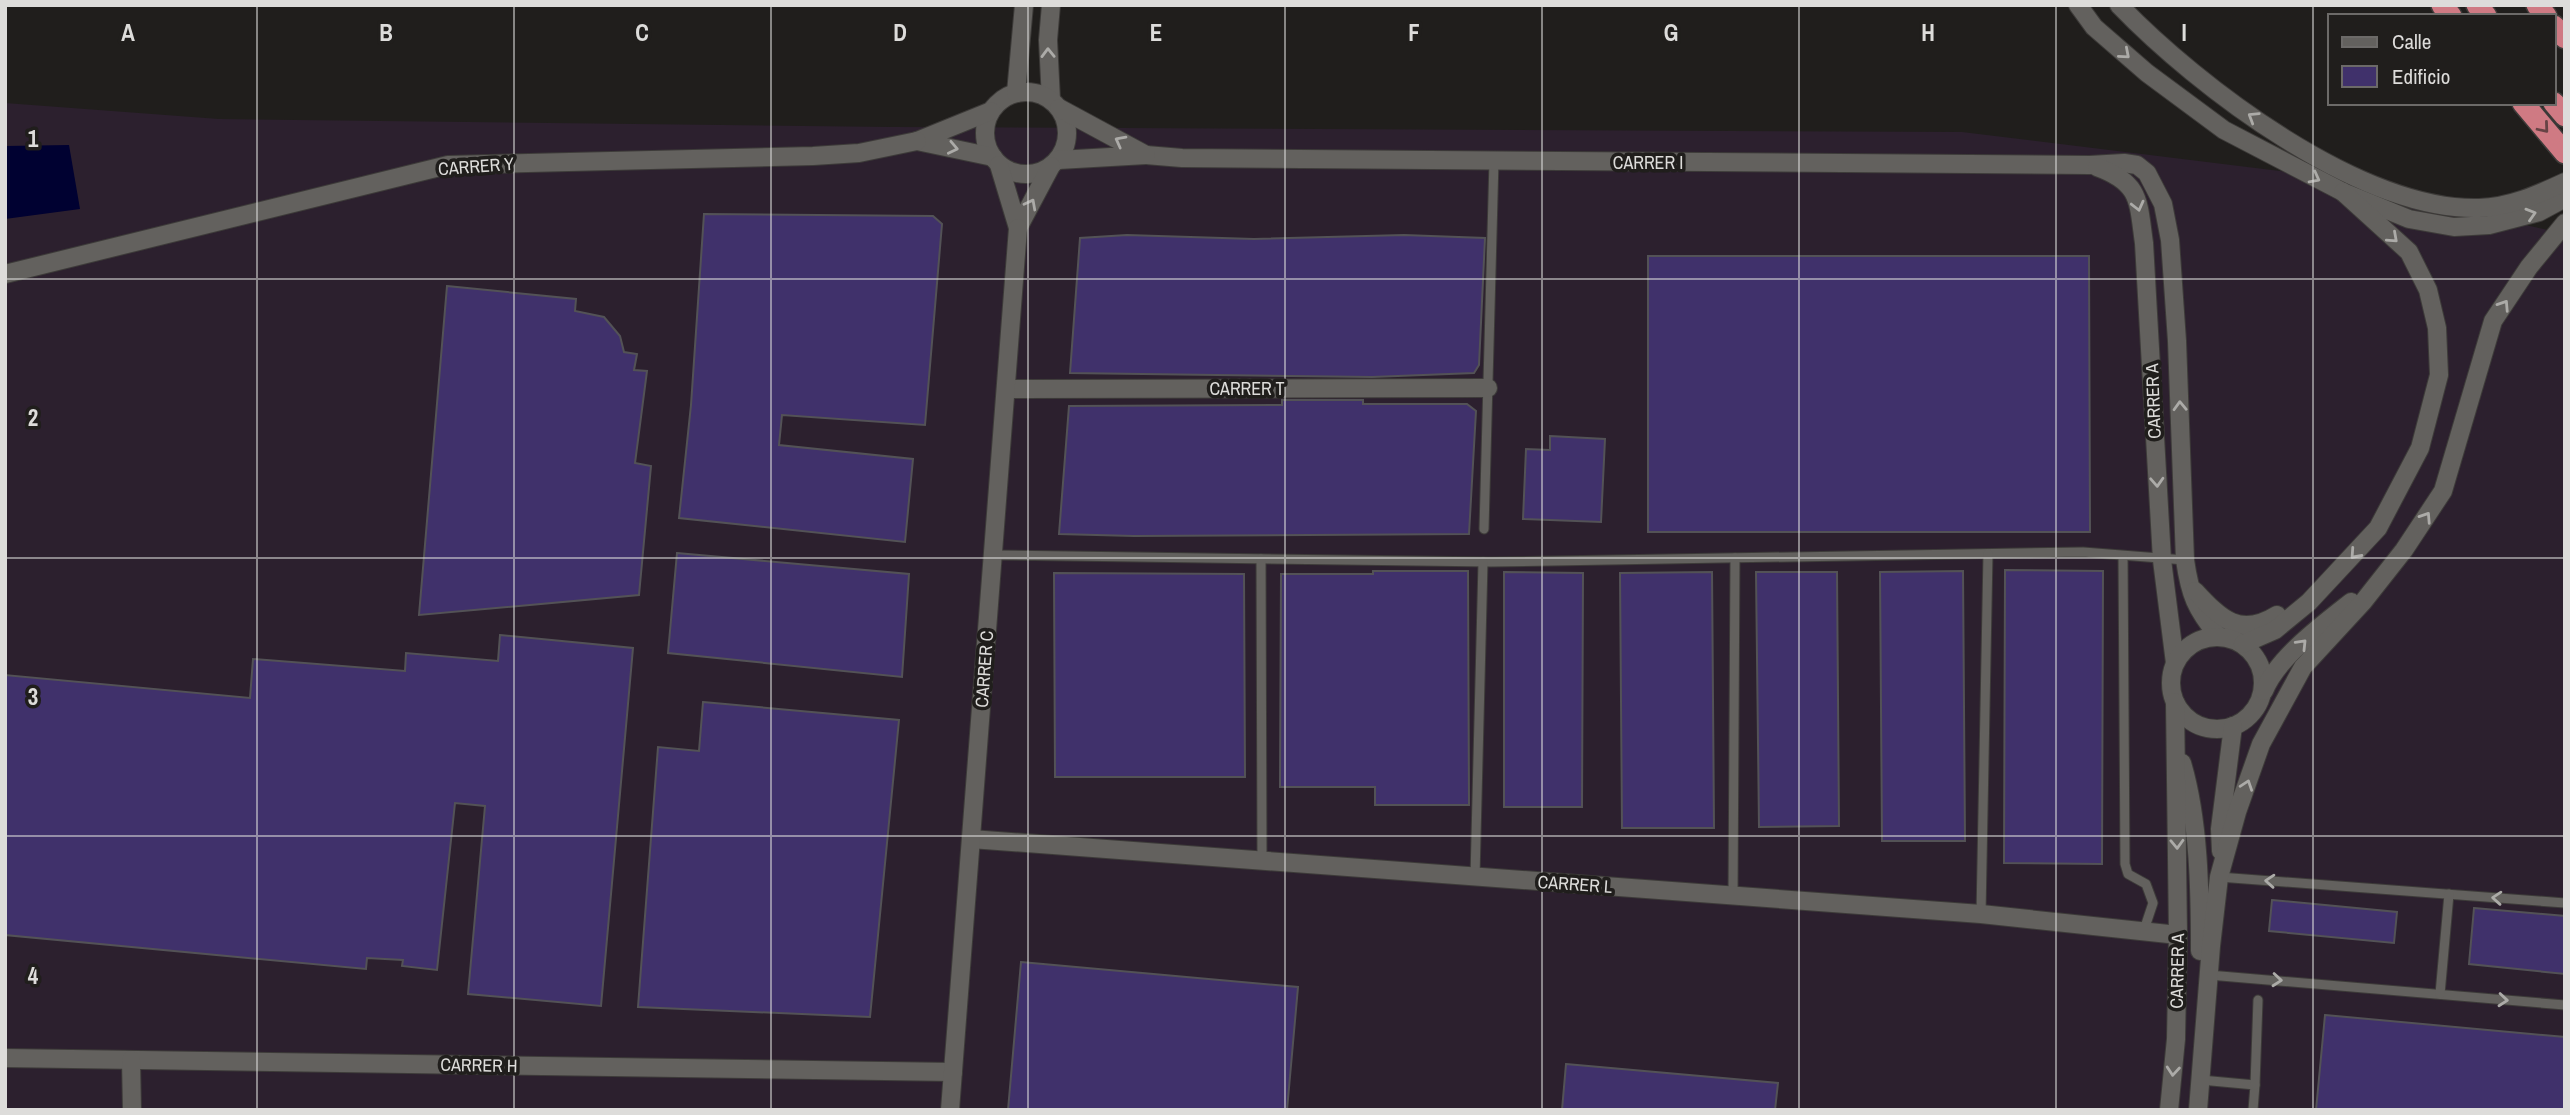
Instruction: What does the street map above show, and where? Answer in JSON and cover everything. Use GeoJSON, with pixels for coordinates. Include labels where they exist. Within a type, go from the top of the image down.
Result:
{"type":"FeatureCollection","features":[{"type":"Feature","properties":{"kind":"highway"},"geometry":{"type":"LineString","coordinates":[[2526,105],[2565,153]]}},
{"type":"Feature","properties":{"kind":"street"},"geometry":{"type":"LineString","coordinates":[[1016,93],[1024,5]]}},
{"type":"Feature","properties":{"kind":"street"},"geometry":{"type":"LineString","coordinates":[[1051,5],[1048,40],[1055,104],[1067,130],[1066,144],[1054,163],[1029,174],[1015,173],[996,161],[987,144],[986,124],[992,111],[1006,97],[1030,92],[1055,104]]}},
{"type":"Feature","properties":{"kind":"street"},"geometry":{"type":"LineString","coordinates":[[2078,5],[2094,27],[2147,73],[2224,130],[2343,192],[2409,219],[2454,227],[2489,225],[2539,212],[2565,198]]}},
{"type":"Feature","properties":{"kind":"street"},"geometry":{"type":"LineString","coordinates":[[2119,5],[2151,39],[2242,110],[2335,168],[2377,186],[2425,203],[2479,208],[2527,200],[2565,182]]}},
{"type":"Feature","properties":{"kind":"street","name":"CARRER I"},"geometry":{"type":"LineString","coordinates":[[1055,104],[1146,155]]}},
{"type":"Feature","properties":{"kind":"street","name":"CARRER Y"},"geometry":{"type":"LineString","coordinates":[[5,274],[448,164],[859,153],[917,141],[992,111]]}},
{"type":"Feature","properties":{"kind":"street","name":"CARRER Y"},"geometry":{"type":"LineString","coordinates":[[917,141],[996,161]]}},
{"type":"Feature","properties":{"kind":"street","name":"CARRER I"},"geometry":{"type":"LineString","coordinates":[[1054,163],[1146,155],[1182,158],[2137,165],[2147,173],[2162,204],[2170,240],[2177,341],[2185,561]]}},
{"type":"Feature","properties":{"kind":"street","name":"CARRER C"},"geometry":{"type":"LineString","coordinates":[[950,1110],[1018,228],[996,161]]}},
{"type":"Feature","properties":{"kind":"street","name":"CARRER C"},"geometry":{"type":"LineString","coordinates":[[1018,228],[1054,163]]}},
{"type":"Feature","properties":{"kind":"street","name":"CARRER A"},"geometry":{"type":"LineString","coordinates":[[2090,165],[2117,174],[2129,184],[2138,201],[2144,243],[2162,559],[2175,663]]}},
{"type":"Feature","properties":{"kind":"street"},"geometry":{"type":"LineString","coordinates":[[2243,644],[2275,630],[2309,602],[2378,528],[2420,448],[2439,375],[2437,328],[2428,290],[2409,252],[2343,192]]}},
{"type":"Feature","properties":{"kind":"street"},"geometry":{"type":"LineString","coordinates":[[2221,873],[2237,812],[2261,744],[2303,667],[2363,602],[2404,550],[2442,491],[2493,321],[2529,267],[2565,223]]}},
{"type":"Feature","properties":{"kind":"street","name":"CARRER T"},"geometry":{"type":"LineString","coordinates":[[1006,388],[1488,388]]}},
{"type":"Feature","properties":{"kind":"street"},"geometry":{"type":"LineString","coordinates":[[2261,698],[2263,678],[2257,659],[2243,644],[2231,638],[2218,636],[2201,639],[2186,648],[2175,663],[2171,676],[2172,690],[2175,702],[2185,716],[2200,725],[2216,729],[2233,726],[2250,715],[2261,698],[2269,678],[2317,629],[2351,603],[2404,550]]}},
{"type":"Feature","properties":{"kind":"street"},"geometry":{"type":"LineString","coordinates":[[2185,561],[2189,585],[2199,614],[2218,636]]}},
{"type":"Feature","properties":{"kind":"street"},"geometry":{"type":"LineString","coordinates":[[2189,585],[2211,609],[2230,623],[2260,626],[2285,610],[2309,602]]}},
{"type":"Feature","properties":{"kind":"street","name":"CARRER A"},"geometry":{"type":"LineString","coordinates":[[2169,1110],[2176,1039],[2178,935],[2178,748],[2175,702]]}},
{"type":"Feature","properties":{"kind":"street"},"geometry":{"type":"LineString","coordinates":[[2221,873],[2220,830],[2233,726]]}},
{"type":"Feature","properties":{"kind":"street","name":"CARRER A"},"geometry":{"type":"LineString","coordinates":[[2178,748],[2189,785],[2196,851],[2200,968],[2208,975]]}},
{"type":"Feature","properties":{"kind":"street","name":"CARRER L"},"geometry":{"type":"LineString","coordinates":[[971,839],[1981,914],[2178,935]]}},
{"type":"Feature","properties":{"kind":"street","name":"CARRER A"},"geometry":{"type":"LineString","coordinates":[[2198,1110],[2208,975],[2221,873]]}},
{"type":"Feature","properties":{"kind":"street","name":"CARRER H"},"geometry":{"type":"LineString","coordinates":[[5,1058],[953,1072]]}},
{"type":"Feature","properties":{"kind":"street"},"geometry":{"type":"LineString","coordinates":[[131,1060],[132,1110]]}},
{"type":"Feature","properties":{"kind":"lane"},"geometry":{"type":"LineString","coordinates":[[1484,529],[1494,160]]}},
{"type":"Feature","properties":{"kind":"lane"},"geometry":{"type":"LineString","coordinates":[[993,555],[1483,562],[2083,552],[2185,561]]}},
{"type":"Feature","properties":{"kind":"lane"},"geometry":{"type":"LineString","coordinates":[[1981,914],[1988,554]]}},
{"type":"Feature","properties":{"kind":"lane"},"geometry":{"type":"LineString","coordinates":[[2123,556],[2125,864],[2128,874],[2146,884],[2153,903],[2144,930]]}},
{"type":"Feature","properties":{"kind":"lane"},"geometry":{"type":"LineString","coordinates":[[1732,896],[1735,558]]}},
{"type":"Feature","properties":{"kind":"lane"},"geometry":{"type":"LineString","coordinates":[[1261,559],[1262,861]]}},
{"type":"Feature","properties":{"kind":"lane"},"geometry":{"type":"LineString","coordinates":[[1475,877],[1483,562]]}},
{"type":"Feature","properties":{"kind":"lane"},"geometry":{"type":"LineString","coordinates":[[2221,873],[2565,903]]}},
{"type":"Feature","properties":{"kind":"lane"},"geometry":{"type":"LineString","coordinates":[[2440,994],[2449,894]]}},
{"type":"Feature","properties":{"kind":"lane"},"geometry":{"type":"LineString","coordinates":[[2208,975],[2565,1006]]}},
{"type":"Feature","properties":{"kind":"lane"},"geometry":{"type":"LineString","coordinates":[[2253,1110],[2258,1000]]}},
{"type":"Feature","properties":{"kind":"lane"},"geometry":{"type":"LineString","coordinates":[[2201,1080],[2255,1085]]}},
{"type":"Feature","properties":{"kind":"shaded area"},"geometry":{"type":"Polygon","coordinates":[[[5,103],[219,119],[891,127],[1962,132],[2297,173],[2565,234],[2565,1110],[5,1110],[5,103]]]}},
{"type":"Feature","properties":{"kind":"shaded area"},"geometry":{"type":"Polygon","coordinates":[[[69,145],[80,209],[5,219],[5,146],[69,145]]]}},
{"type":"Feature","properties":{"kind":"building"},"geometry":{"type":"Polygon","coordinates":[[[704,214],[933,216],[942,224],[925,425],[782,415],[779,445],[913,459],[905,542],[679,518],[691,405],[704,214]]]}},
{"type":"Feature","properties":{"kind":"building"},"geometry":{"type":"Polygon","coordinates":[[[1127,235],[1254,239],[1404,235],[1485,238],[1479,365],[1474,373],[1372,377],[1070,373],[1080,238],[1127,235]]]}},
{"type":"Feature","properties":{"kind":"building"},"geometry":{"type":"Polygon","coordinates":[[[1648,256],[2089,256],[2090,532],[1648,532],[1648,256]]]}},
{"type":"Feature","properties":{"kind":"building"},"geometry":{"type":"Polygon","coordinates":[[[447,286],[576,299],[575,311],[604,317],[620,336],[624,352],[637,354],[634,370],[647,371],[635,463],[651,466],[639,595],[419,615],[447,286]]]}},
{"type":"Feature","properties":{"kind":"building"},"geometry":{"type":"Polygon","coordinates":[[[1282,400],[1363,400],[1363,404],[1467,404],[1476,411],[1469,534],[1059,534],[1069,406],[1282,405],[1282,400]]]}},
{"type":"Feature","properties":{"kind":"building"},"geometry":{"type":"Polygon","coordinates":[[[1550,436],[1605,439],[1601,522],[1523,519],[1526,449],[1550,450],[1550,436]]]}},
{"type":"Feature","properties":{"kind":"building"},"geometry":{"type":"Polygon","coordinates":[[[677,553],[909,574],[902,677],[668,653],[677,553]]]}},
{"type":"Feature","properties":{"kind":"building"},"geometry":{"type":"Polygon","coordinates":[[[2005,570],[2103,571],[2102,864],[2004,863],[2005,570]]]}},
{"type":"Feature","properties":{"kind":"building"},"geometry":{"type":"Polygon","coordinates":[[[1373,571],[1468,571],[1469,805],[1375,805],[1375,787],[1280,787],[1281,574],[1373,574],[1373,571]]]}},
{"type":"Feature","properties":{"kind":"building"},"geometry":{"type":"Polygon","coordinates":[[[1963,571],[1965,841],[1882,841],[1880,572],[1963,571]]]}},
{"type":"Feature","properties":{"kind":"building"},"geometry":{"type":"Polygon","coordinates":[[[1504,572],[1583,573],[1582,807],[1504,807],[1504,572]]]}},
{"type":"Feature","properties":{"kind":"building"},"geometry":{"type":"Polygon","coordinates":[[[1712,572],[1714,828],[1622,828],[1620,573],[1712,572]]]}},
{"type":"Feature","properties":{"kind":"building"},"geometry":{"type":"Polygon","coordinates":[[[1756,572],[1837,572],[1839,826],[1759,827],[1756,572]]]}},
{"type":"Feature","properties":{"kind":"building"},"geometry":{"type":"Polygon","coordinates":[[[1054,573],[1244,574],[1245,777],[1055,777],[1054,573]]]}},
{"type":"Feature","properties":{"kind":"building"},"geometry":{"type":"Polygon","coordinates":[[[500,635],[633,648],[601,1006],[468,994],[485,806],[455,803],[437,970],[402,966],[403,960],[367,958],[366,969],[5,935],[5,675],[250,698],[253,659],[405,671],[406,653],[498,661],[500,635]]]}},
{"type":"Feature","properties":{"kind":"building"},"geometry":{"type":"Polygon","coordinates":[[[703,702],[899,720],[870,1017],[638,1007],[658,747],[699,751],[703,702]]]}},
{"type":"Feature","properties":{"kind":"building"},"geometry":{"type":"Polygon","coordinates":[[[2272,900],[2397,912],[2394,943],[2269,931],[2272,900]]]}},
{"type":"Feature","properties":{"kind":"building"},"geometry":{"type":"Polygon","coordinates":[[[2474,908],[2565,916],[2565,974],[2469,964],[2474,908]]]}},
{"type":"Feature","properties":{"kind":"building"},"geometry":{"type":"Polygon","coordinates":[[[1021,962],[1298,987],[1287,1110],[1008,1110],[1021,962]]]}},
{"type":"Feature","properties":{"kind":"building"},"geometry":{"type":"Polygon","coordinates":[[[2325,1015],[2565,1037],[2565,1110],[2316,1110],[2325,1015]]]}},
{"type":"Feature","properties":{"kind":"building"},"geometry":{"type":"Polygon","coordinates":[[[1566,1064],[1778,1083],[1775,1110],[1562,1110],[1566,1064]]]}}]}
